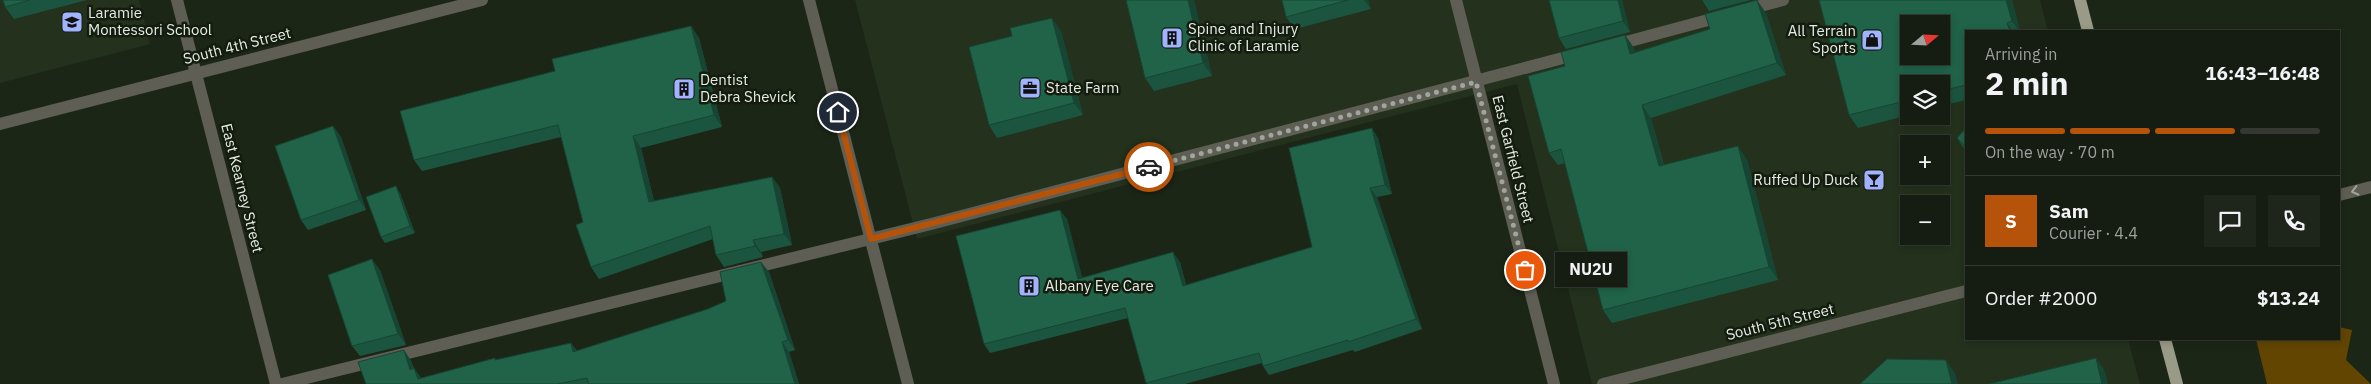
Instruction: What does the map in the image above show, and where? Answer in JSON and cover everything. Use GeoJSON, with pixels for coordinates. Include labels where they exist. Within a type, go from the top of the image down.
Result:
{"type":"FeatureCollection","features":[{"type":"Feature","properties":{"kind":"main road"},"geometry":{"type":"LineString","coordinates":[[2080,0],[2088,30]]}},
{"type":"Feature","properties":{"kind":"main road"},"geometry":{"type":"LineString","coordinates":[[2165,340],[2177,384]]}},
{"type":"Feature","properties":{"kind":"street","name":"East Kearney Street"},"geometry":{"type":"LineString","coordinates":[[177,0],[276,384]]}},
{"type":"Feature","properties":{"kind":"street","name":"South 4th Street"},"geometry":{"type":"LineString","coordinates":[[0,124],[482,0]]}},
{"type":"Feature","properties":{"kind":"street"},"geometry":{"type":"LineString","coordinates":[[809,0],[908,384]]}},
{"type":"Feature","properties":{"kind":"street","name":"East Garfield Street"},"geometry":{"type":"LineString","coordinates":[[1456,0],[1554,384]]}},
{"type":"Feature","properties":{"kind":"street"},"geometry":{"type":"LineString","coordinates":[[282,384],[871,239],[1783,0]]}},
{"type":"Feature","properties":{"kind":"street"},"geometry":{"type":"LineString","coordinates":[[2340,196],[2371,187]]}},
{"type":"Feature","properties":{"kind":"street","name":"South 5th Street"},"geometry":{"type":"LineString","coordinates":[[1603,384],[1965,291]]}},
{"type":"Feature","properties":{"kind":"shaded area","name":"Laramie Montessori School"},"geometry":{"type":"Polygon","coordinates":[[[0,0],[139,0],[150,44],[0,83],[0,0]]]}},
{"type":"Feature","properties":{"kind":"shaded area"},"geometry":{"type":"Polygon","coordinates":[[[855,0],[2040,0],[2048,30],[1965,30],[1965,340],[2128,340],[2140,384],[1592,384],[1517,84],[917,239],[855,0]]]}},
{"type":"Feature","properties":{"kind":"shaded area"},"geometry":{"type":"Polygon","coordinates":[[[2340,327],[2352,330],[2346,360],[2371,384],[2267,384],[2256,340],[2340,340],[2340,327]]]}},
{"type":"Feature","properties":{"kind":"building"},"geometry":{"type":"Polygon","coordinates":[[[3,0],[30,0],[5,7],[3,0]]]}},
{"type":"Feature","properties":{"kind":"building","name":"Spine and Injury Clinic of Laramie"},"geometry":{"type":"Polygon","coordinates":[[[1126,0],[1188,0],[1203,63],[1145,78],[1126,0]]]}},
{"type":"Feature","properties":{"kind":"building"},"geometry":{"type":"Polygon","coordinates":[[[1282,0],[1348,0],[1286,17],[1282,0]]]}},
{"type":"Feature","properties":{"kind":"building"},"geometry":{"type":"Polygon","coordinates":[[[1549,0],[1618,0],[1623,21],[1559,38],[1549,0]]]}},
{"type":"Feature","properties":{"kind":"building"},"geometry":{"type":"Polygon","coordinates":[[[1757,0],[1777,63],[1642,105],[1659,166],[1738,146],[1769,267],[1603,310],[1561,149],[1549,153],[1528,76],[1565,66],[1561,52],[1625,35],[1630,54],[1710,29],[1705,14],[1757,0]]]}},
{"type":"Feature","properties":{"kind":"building","name":"All Terrain Sports"},"geometry":{"type":"Polygon","coordinates":[[[1819,0],[2006,0],[2012,21],[2007,23],[2010,30],[1965,30],[1965,85],[1950,89],[1950,75],[1900,75],[1900,102],[1849,115],[1819,0]]]}},
{"type":"Feature","properties":{"kind":"building","name":"State Farm"},"geometry":{"type":"Polygon","coordinates":[[[1052,18],[1074,103],[989,125],[969,47],[1012,36],[1010,28],[1052,18]]]}},
{"type":"Feature","properties":{"kind":"building"},"geometry":{"type":"Polygon","coordinates":[[[691,26],[714,115],[633,136],[649,202],[772,177],[784,234],[753,240],[755,246],[716,255],[710,226],[591,267],[576,225],[583,222],[558,125],[414,160],[400,111],[555,71],[552,59],[691,26]]]}},
{"type":"Feature","properties":{"kind":"building"},"geometry":{"type":"Polygon","coordinates":[[[333,126],[359,200],[301,220],[275,146],[333,126]]]}},
{"type":"Feature","properties":{"kind":"building"},"geometry":{"type":"Polygon","coordinates":[[[1372,128],[1385,185],[1370,188],[1416,319],[1348,342],[1348,340],[1263,366],[1259,353],[1146,383],[1125,308],[984,344],[956,236],[1060,210],[1078,279],[1173,252],[1183,286],[1312,247],[1289,148],[1372,128]]]}},
{"type":"Feature","properties":{"kind":"building"},"geometry":{"type":"Polygon","coordinates":[[[1965,129],[1965,146],[1957,138],[1965,129]]]}},
{"type":"Feature","properties":{"kind":"building"},"geometry":{"type":"Polygon","coordinates":[[[396,186],[410,226],[381,237],[366,197],[396,186]]]}},
{"type":"Feature","properties":{"kind":"building"},"geometry":{"type":"Polygon","coordinates":[[[372,259],[398,334],[352,346],[328,275],[372,259]]]}},
{"type":"Feature","properties":{"kind":"building"},"geometry":{"type":"Polygon","coordinates":[[[761,262],[788,340],[782,342],[795,384],[589,384],[587,378],[557,384],[366,384],[358,362],[404,350],[410,370],[414,368],[418,379],[495,358],[495,360],[571,343],[573,352],[708,309],[726,301],[720,272],[761,262]]]}},
{"type":"Feature","properties":{"kind":"building"},"geometry":{"type":"Polygon","coordinates":[[[2096,358],[2102,384],[1989,384],[2096,358]]]}},
{"type":"Feature","properties":{"kind":"building"},"geometry":{"type":"Polygon","coordinates":[[[1887,359],[1946,360],[1952,384],[1860,384],[1887,359]]]}},
{"type":"Feature","properties":{"kind":"way so far"},"geometry":{"type":"LineString","coordinates":[[1149,167],[1476,82],[1525,270]]}},
{"type":"Feature","properties":{"kind":"place","name":"Laramie Montessori School"},"geometry":{"type":"Point","coordinates":[72,22]}},
{"type":"Feature","properties":{"kind":"place","name":"Spine and Injury Clinic of Laramie"},"geometry":{"type":"Point","coordinates":[1172,38]}},
{"type":"Feature","properties":{"kind":"place","name":"All Terrain Sports"},"geometry":{"type":"Point","coordinates":[1872,40]}},
{"type":"Feature","properties":{"kind":"place","name":"State Farm"},"geometry":{"type":"Point","coordinates":[1030,88]}},
{"type":"Feature","properties":{"kind":"place","name":"Dentist Debra Shevick"},"geometry":{"type":"Point","coordinates":[684,89]}},
{"type":"Feature","properties":{"kind":"place","name":"Ruffed Up Duck"},"geometry":{"type":"Point","coordinates":[1874,180]}},
{"type":"Feature","properties":{"kind":"place","name":"NU2U"},"geometry":{"type":"Point","coordinates":[1525,270]}},
{"type":"Feature","properties":{"kind":"place","name":"Albany Eye Care"},"geometry":{"type":"Point","coordinates":[1029,286]}},
{"type":"Feature","properties":{"kind":"route"},"geometry":{"type":"LineString","coordinates":[[838,112],[871,239],[1149,167]]}}]}
